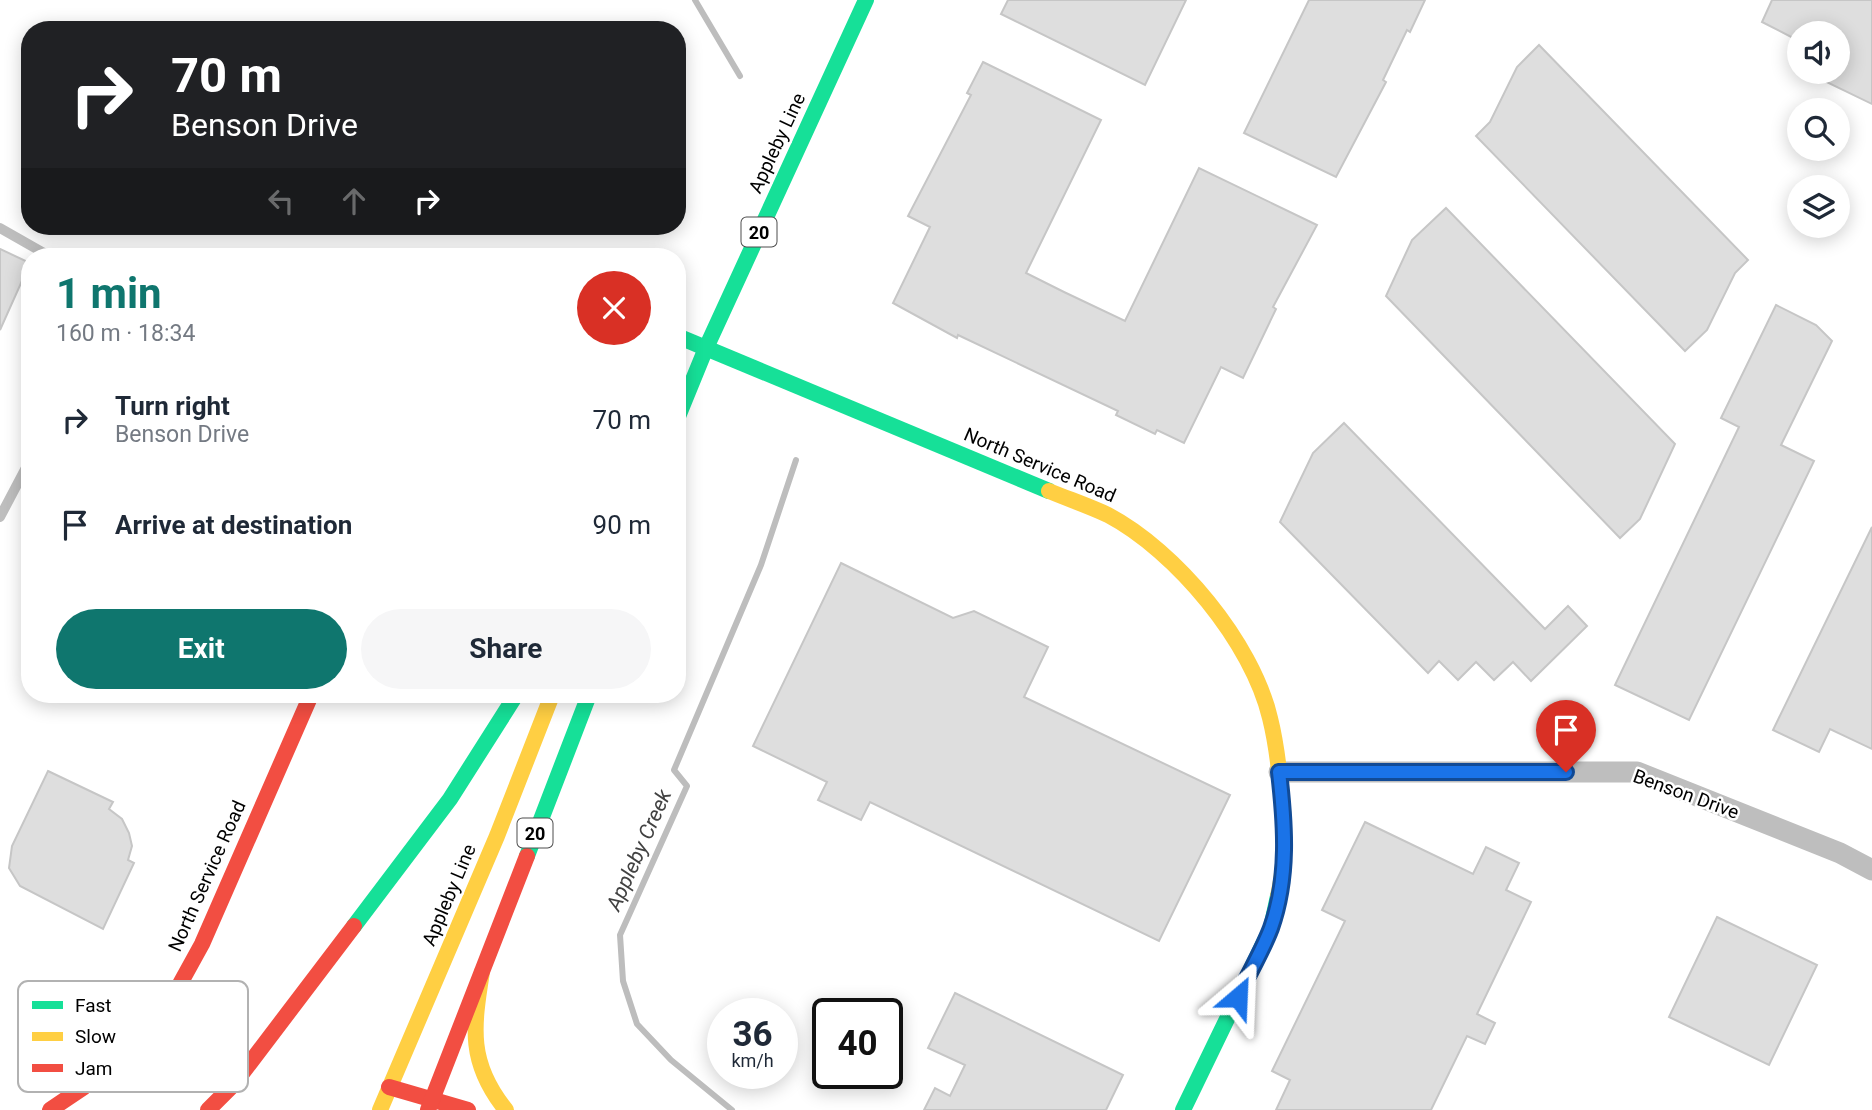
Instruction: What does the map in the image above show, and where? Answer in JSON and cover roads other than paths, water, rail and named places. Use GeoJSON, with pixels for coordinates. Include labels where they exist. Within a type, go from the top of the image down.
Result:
{"type":"FeatureCollection","features":[{"type":"Feature","properties":{"kind":"main road","name":"Appleby Line"},"geometry":{"type":"LineString","coordinates":[[686,397],[866,0]]}},
{"type":"Feature","properties":{"kind":"main road","name":"North Service Road"},"geometry":{"type":"LineString","coordinates":[[686,340],[1109,516],[1165,556],[1227,626],[1251,667],[1270,716],[1286,833],[1282,880],[1271,928],[1183,1110]]}},
{"type":"Feature","properties":{"kind":"main road","name":"North Service Road"},"geometry":{"type":"LineString","coordinates":[[182,981],[202,944],[307,703]]}},
{"type":"Feature","properties":{"kind":"main road"},"geometry":{"type":"LineString","coordinates":[[248,1066],[450,799],[511,703]]}},
{"type":"Feature","properties":{"kind":"main road","name":"Appleby Line"},"geometry":{"type":"LineString","coordinates":[[380,1110],[497,836],[549,703]]}},
{"type":"Feature","properties":{"kind":"main road","name":"20"},"geometry":{"type":"LineString","coordinates":[[430,1105],[586,703]]}},
{"type":"Feature","properties":{"kind":"main road"},"geometry":{"type":"LineString","coordinates":[[482,972],[474,1020],[478,1068],[486,1085],[506,1110]]}},
{"type":"Feature","properties":{"kind":"main road"},"geometry":{"type":"LineString","coordinates":[[390,1087],[430,1105],[468,1110]]}},
{"type":"Feature","properties":{"kind":"main road","name":"North Service Road"},"geometry":{"type":"LineString","coordinates":[[50,1110],[77,1092]]}},
{"type":"Feature","properties":{"kind":"main road"},"geometry":{"type":"LineString","coordinates":[[208,1110],[226,1092]]}},
{"type":"Feature","properties":{"kind":"street","name":"Benson Drive"},"geometry":{"type":"LineString","coordinates":[[1279,772],[1637,772],[1840,853],[1872,870]]}},
{"type":"Feature","properties":{"kind":"lane"},"geometry":{"type":"LineString","coordinates":[[0,228],[35,248]]}},
{"type":"Feature","properties":{"kind":"lane"},"geometry":{"type":"LineString","coordinates":[[0,517],[21,477]]}},
{"type":"Feature","properties":{"kind":"waterway","name":"Appleby Creek"},"geometry":{"type":"LineString","coordinates":[[695,0],[740,76]]}},
{"type":"Feature","properties":{"kind":"waterway","name":"Appleby Creek"},"geometry":{"type":"LineString","coordinates":[[732,1110],[671,1060],[637,1024],[623,981],[620,935],[687,786],[674,770],[761,565],[796,460]]}}]}
